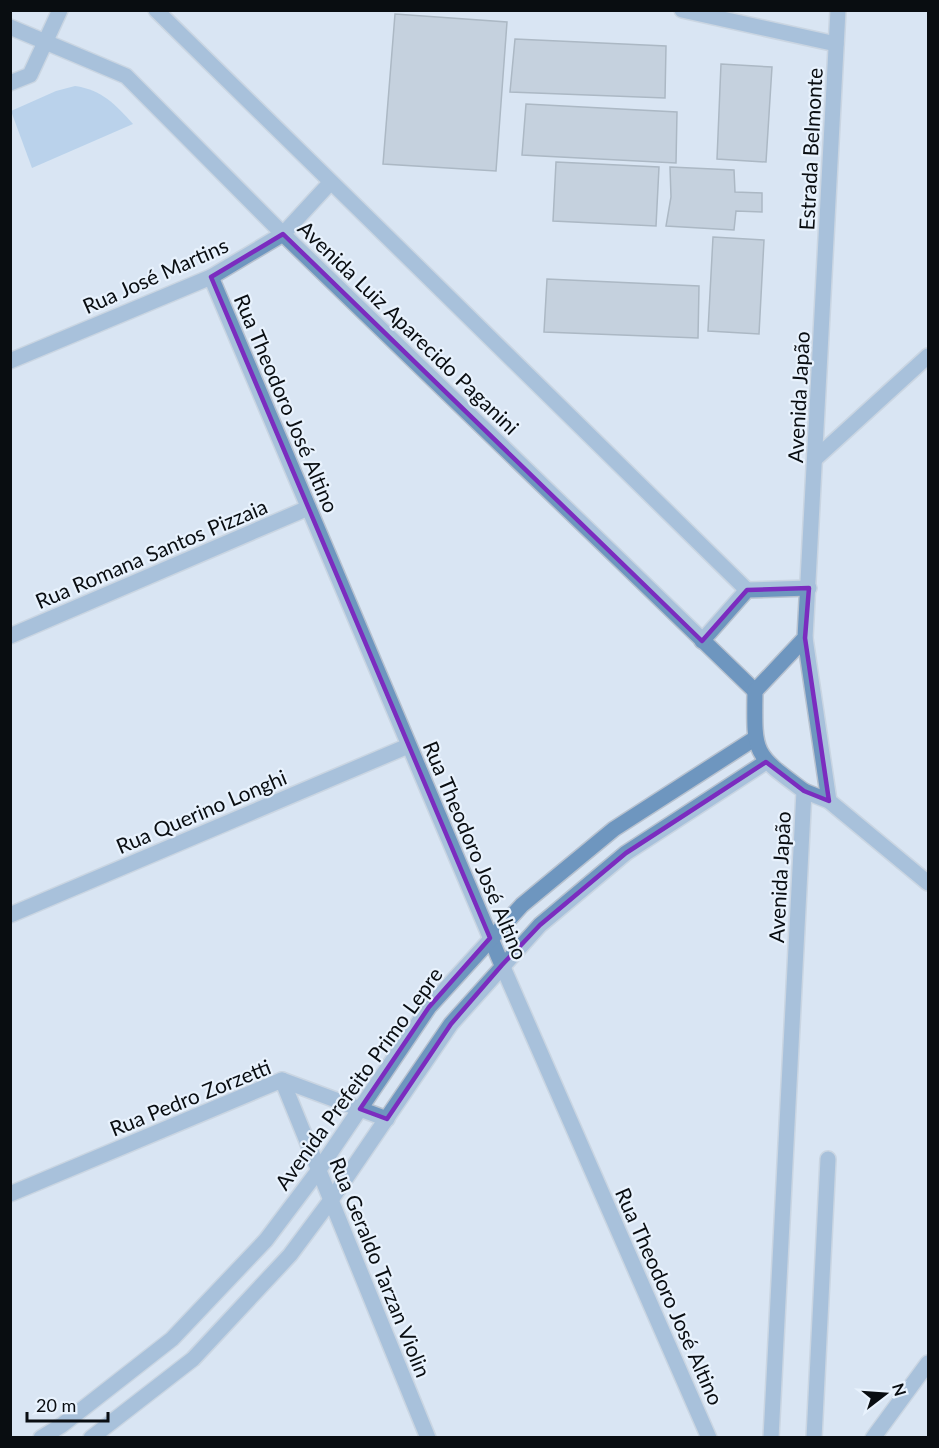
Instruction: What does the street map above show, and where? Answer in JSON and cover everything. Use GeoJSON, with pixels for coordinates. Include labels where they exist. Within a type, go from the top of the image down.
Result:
{"type":"FeatureCollection","features":[{"type":"Feature","properties":{"kind":"street"},"geometry":{"type":"LineString","coordinates":[[10,83],[30,75],[60,10]]}},
{"type":"Feature","properties":{"kind":"street"},"geometry":{"type":"LineString","coordinates":[[156,10],[747,590],[809,588]]}},
{"type":"Feature","properties":{"kind":"street"},"geometry":{"type":"LineString","coordinates":[[682,10],[836,44]]}},
{"type":"Feature","properties":{"kind":"street","name":"Estrada Belmonte"},"geometry":{"type":"LineString","coordinates":[[824,289],[838,10]]}},
{"type":"Feature","properties":{"kind":"street","name":"Avenida Luiz Aparecido Paganini"},"geometry":{"type":"LineString","coordinates":[[10,27],[126,76],[283,234],[755,691]]}},
{"type":"Feature","properties":{"kind":"street","name":"Rua José Martins"},"geometry":{"type":"LineString","coordinates":[[10,361],[211,277],[283,234],[330,183]]}},
{"type":"Feature","properties":{"kind":"street","name":"Rua Theodoro José Altino"},"geometry":{"type":"LineString","coordinates":[[211,277],[490,938],[709,1437]]}},
{"type":"Feature","properties":{"kind":"street","name":"Avenida Japão"},"geometry":{"type":"LineString","coordinates":[[824,289],[805,638],[829,801]]}},
{"type":"Feature","properties":{"kind":"street"},"geometry":{"type":"LineString","coordinates":[[816,458],[928,356]]}},
{"type":"Feature","properties":{"kind":"street","name":"Rua Romana Santos Pizzaia"},"geometry":{"type":"LineString","coordinates":[[10,636],[308,508]]}},
{"type":"Feature","properties":{"kind":"street"},"geometry":{"type":"LineString","coordinates":[[702,641],[747,590]]}},
{"type":"Feature","properties":{"kind":"street"},"geometry":{"type":"LineString","coordinates":[[755,691],[805,638]]}},
{"type":"Feature","properties":{"kind":"street","name":"Avenida Japão"},"geometry":{"type":"LineString","coordinates":[[755,691],[754,739],[766,762],[804,791],[771,1437]]}},
{"type":"Feature","properties":{"kind":"street","name":"Avenida Prefeito Primo Lepre"},"geometry":{"type":"LineString","coordinates":[[41,1437],[62,1425],[172,1339],[266,1240],[318,1171],[429,1007],[522,904],[614,829],[754,739]]}},
{"type":"Feature","properties":{"kind":"street","name":"Rua Querino Longhi"},"geometry":{"type":"LineString","coordinates":[[10,915],[408,746]]}},
{"type":"Feature","properties":{"kind":"street","name":"Avenida Prefeito Primo Lepre"},"geometry":{"type":"LineString","coordinates":[[91,1437],[193,1359],[290,1256],[451,1024],[540,925],[626,853],[766,762]]}},
{"type":"Feature","properties":{"kind":"street"},"geometry":{"type":"LineString","coordinates":[[804,791],[829,801],[928,883]]}},
{"type":"Feature","properties":{"kind":"street","name":"Rua Pedro Zorzetti"},"geometry":{"type":"LineString","coordinates":[[10,1194],[282,1080],[387,1119]]}},
{"type":"Feature","properties":{"kind":"street","name":"Rua Geraldo Tarzan Violin"},"geometry":{"type":"LineString","coordinates":[[282,1080],[429,1437]]}},
{"type":"Feature","properties":{"kind":"street"},"geometry":{"type":"LineString","coordinates":[[814,1437],[828,1159]]}},
{"type":"Feature","properties":{"kind":"street"},"geometry":{"type":"LineString","coordinates":[[873,1437],[928,1363]]}},
{"type":"Feature","properties":{"kind":"highlighted area"},"geometry":{"type":"Polygon","coordinates":[[[283,234],[702,641],[747,590],[809,588],[805,638],[829,801],[804,791],[766,762],[626,853],[540,925],[502,965],[451,1024],[387,1119],[360,1109],[429,1007],[490,938],[211,277],[283,234]]]}},
{"type":"Feature","properties":{"kind":"shaded area"},"geometry":{"type":"Polygon","coordinates":[[[75,86],[93,91],[107,99],[133,124],[32,168],[11,111],[56,91],[75,86]]]}},
{"type":"Feature","properties":{"kind":"building"},"geometry":{"type":"Polygon","coordinates":[[[395,14],[507,22],[496,171],[383,164],[395,14]]]}},
{"type":"Feature","properties":{"kind":"building"},"geometry":{"type":"Polygon","coordinates":[[[515,39],[666,46],[665,98],[510,92],[515,39]]]}},
{"type":"Feature","properties":{"kind":"building"},"geometry":{"type":"Polygon","coordinates":[[[721,64],[772,67],[766,162],[717,159],[721,64]]]}},
{"type":"Feature","properties":{"kind":"building"},"geometry":{"type":"Polygon","coordinates":[[[526,104],[677,112],[676,163],[522,155],[526,104]]]}},
{"type":"Feature","properties":{"kind":"building"},"geometry":{"type":"Polygon","coordinates":[[[556,162],[659,167],[656,226],[553,221],[556,162]]]}},
{"type":"Feature","properties":{"kind":"building"},"geometry":{"type":"Polygon","coordinates":[[[670,167],[734,170],[735,192],[762,193],[762,212],[736,211],[734,230],[666,226],[671,197],[670,167]]]}},
{"type":"Feature","properties":{"kind":"building"},"geometry":{"type":"Polygon","coordinates":[[[713,237],[764,240],[759,334],[708,331],[713,237]]]}},
{"type":"Feature","properties":{"kind":"building"},"geometry":{"type":"Polygon","coordinates":[[[547,279],[699,286],[698,338],[544,332],[547,279]]]}}]}
